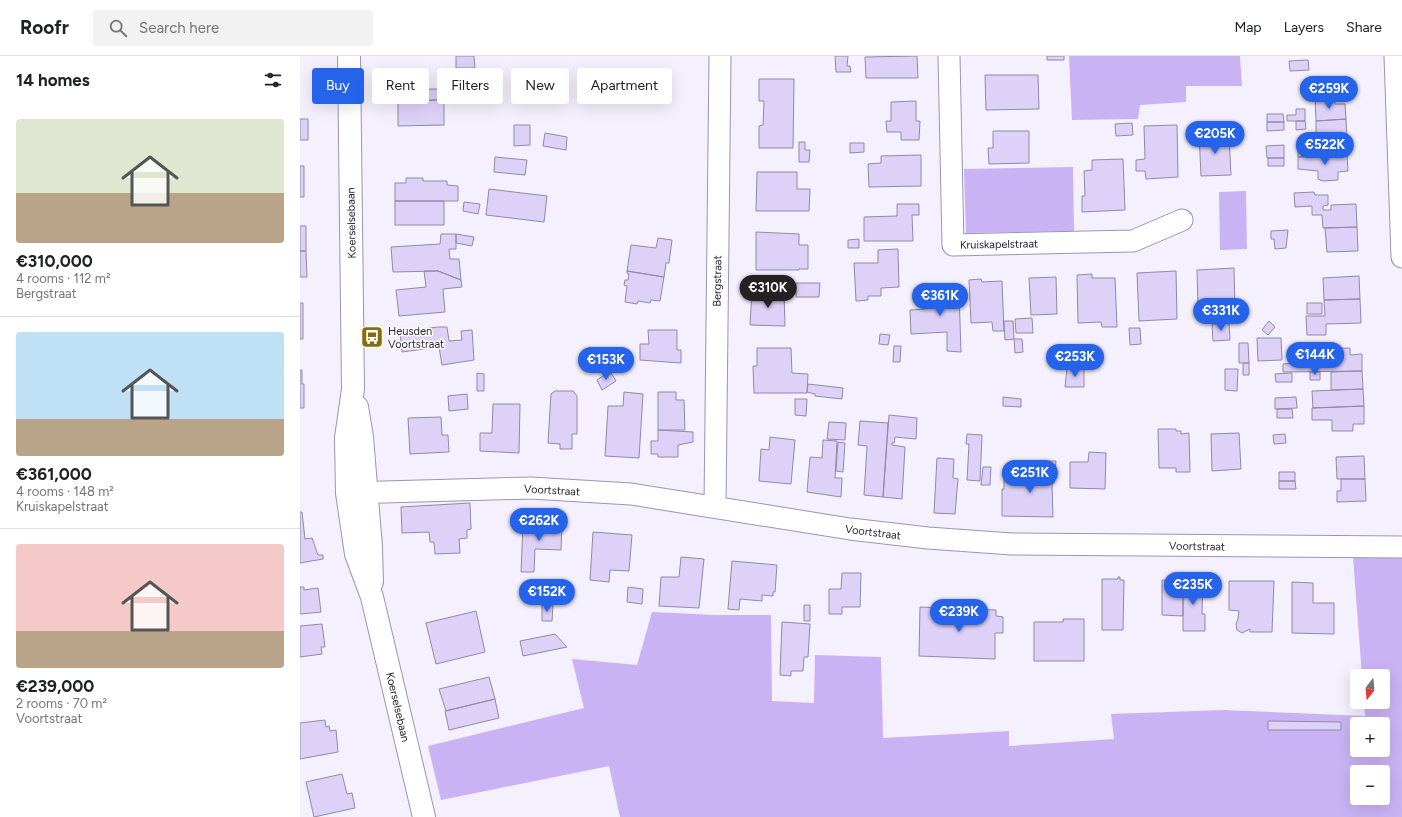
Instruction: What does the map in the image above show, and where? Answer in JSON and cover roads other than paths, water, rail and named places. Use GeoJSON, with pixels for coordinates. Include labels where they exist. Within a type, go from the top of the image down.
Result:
{"type":"FeatureCollection","features":[{"type":"Feature","properties":{"kind":"street","name":"Koerselsebaan"},"geometry":{"type":"LineString","coordinates":[[349,56],[353,389],[346,438],[357,492],[356,554],[372,597],[424,817]]}},
{"type":"Feature","properties":{"kind":"street","name":"Bergstraat"},"geometry":{"type":"LineString","coordinates":[[715,506],[720,56]]}},
{"type":"Feature","properties":{"kind":"street","name":"Kruiskapelstraat"},"geometry":{"type":"LineString","coordinates":[[949,56],[953,245],[1133,241],[1182,220]]}},
{"type":"Feature","properties":{"kind":"street"},"geometry":{"type":"LineString","coordinates":[[1395,56],[1402,257]]}},
{"type":"Feature","properties":{"kind":"street","name":"Voortstraat"},"geometry":{"type":"LineString","coordinates":[[357,492],[531,488],[631,494],[715,506],[850,529],[928,538],[996,543],[1402,547]]}},
{"type":"Feature","properties":{"kind":"place","name":"Heusden Voortstraat"},"geometry":{"type":"Point","coordinates":[372,337]}}]}
